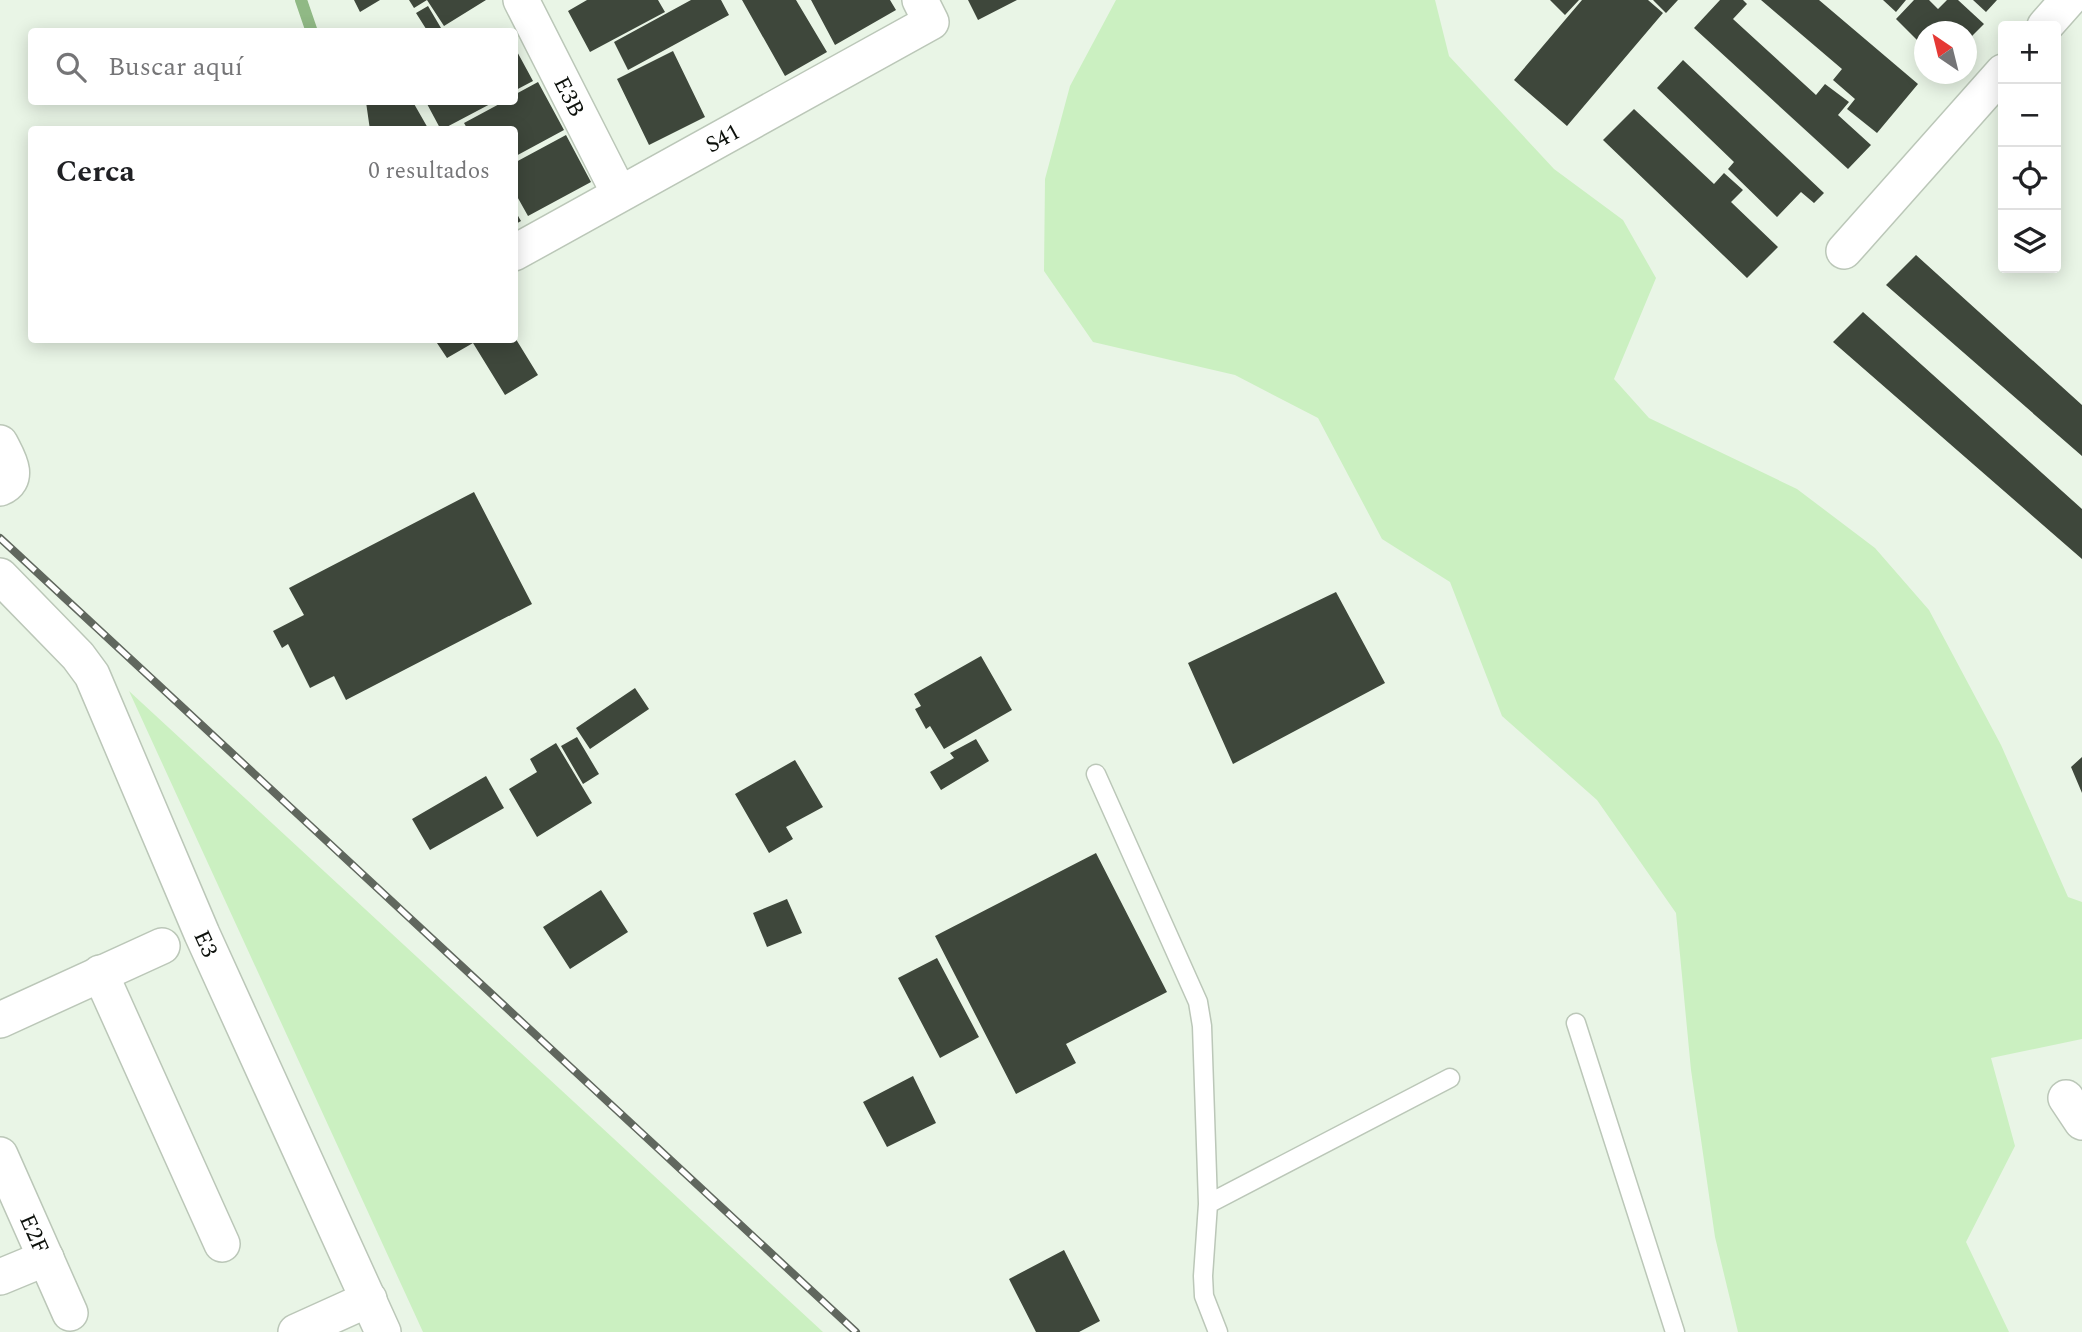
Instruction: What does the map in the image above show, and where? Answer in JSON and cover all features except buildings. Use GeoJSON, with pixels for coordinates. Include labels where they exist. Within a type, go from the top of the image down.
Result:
{"type":"FeatureCollection","features":[{"type":"Feature","properties":{"kind":"street","name":"E3B"},"geometry":{"type":"LineString","coordinates":[[521,0],[619,194]]}},
{"type":"Feature","properties":{"kind":"street"},"geometry":{"type":"LineString","coordinates":[[2049,21],[2068,0]]}},
{"type":"Feature","properties":{"kind":"street"},"geometry":{"type":"LineString","coordinates":[[2077,0],[2082,4]]}},
{"type":"Feature","properties":{"kind":"street","name":"S41"},"geometry":{"type":"LineString","coordinates":[[518,251],[619,194],[925,11]]}},
{"type":"Feature","properties":{"kind":"street"},"geometry":{"type":"LineString","coordinates":[[1844,251],[1998,78]]}},
{"type":"Feature","properties":{"kind":"street"},"geometry":{"type":"LineString","coordinates":[[0,443],[13,474],[3,487]]}},
{"type":"Feature","properties":{"kind":"street","name":"E3"},"geometry":{"type":"LineString","coordinates":[[0,576],[78,656],[92,675],[201,934],[383,1332]]}},
{"type":"Feature","properties":{"kind":"street"},"geometry":{"type":"LineString","coordinates":[[0,1020],[163,946]]}},
{"type":"Feature","properties":{"kind":"street"},"geometry":{"type":"LineString","coordinates":[[100,973],[222,1244]]}},
{"type":"Feature","properties":{"kind":"street","name":"E2F"},"geometry":{"type":"LineString","coordinates":[[0,1155],[70,1313]]}},
{"type":"Feature","properties":{"kind":"street"},"geometry":{"type":"LineString","coordinates":[[0,1277],[46,1258]]}},
{"type":"Feature","properties":{"kind":"street"},"geometry":{"type":"LineString","coordinates":[[296,1332],[369,1299]]}},
{"type":"Feature","properties":{"kind":"lane"},"geometry":{"type":"LineString","coordinates":[[1096,774],[1198,1002],[1202,1026],[1208,1204],[1203,1276],[1205,1296],[1218,1332]]}},
{"type":"Feature","properties":{"kind":"lane"},"geometry":{"type":"LineString","coordinates":[[1576,1023],[1675,1332]]}},
{"type":"Feature","properties":{"kind":"lane"},"geometry":{"type":"LineString","coordinates":[[1208,1204],[1450,1077]]}},
{"type":"Feature","properties":{"kind":"green space"},"geometry":{"type":"Polygon","coordinates":[[[1116,0],[1435,0],[1449,56],[1554,169],[1623,220],[1656,278],[1614,379],[1649,418],[1797,489],[1875,548],[1929,610],[2001,745],[2068,897],[2082,902],[2082,1039],[1991,1058],[2015,1146],[1966,1242],[2009,1332],[1738,1332],[1715,1237],[1691,1070],[1676,913],[1597,800],[1502,716],[1450,582],[1382,539],[1318,418],[1235,375],[1093,342],[1044,271],[1045,179],[1070,86],[1116,0]]]}},
{"type":"Feature","properties":{"kind":"green space"},"geometry":{"type":"Polygon","coordinates":[[[129,691],[823,1332],[423,1332],[129,691]]]}},
{"type":"Feature","properties":{"kind":"waterway"},"geometry":{"type":"LineString","coordinates":[[301,0],[311,28]]}},
{"type":"Feature","properties":{"kind":"railway"},"geometry":{"type":"LineString","coordinates":[[0,538],[856,1332]]}}]}
